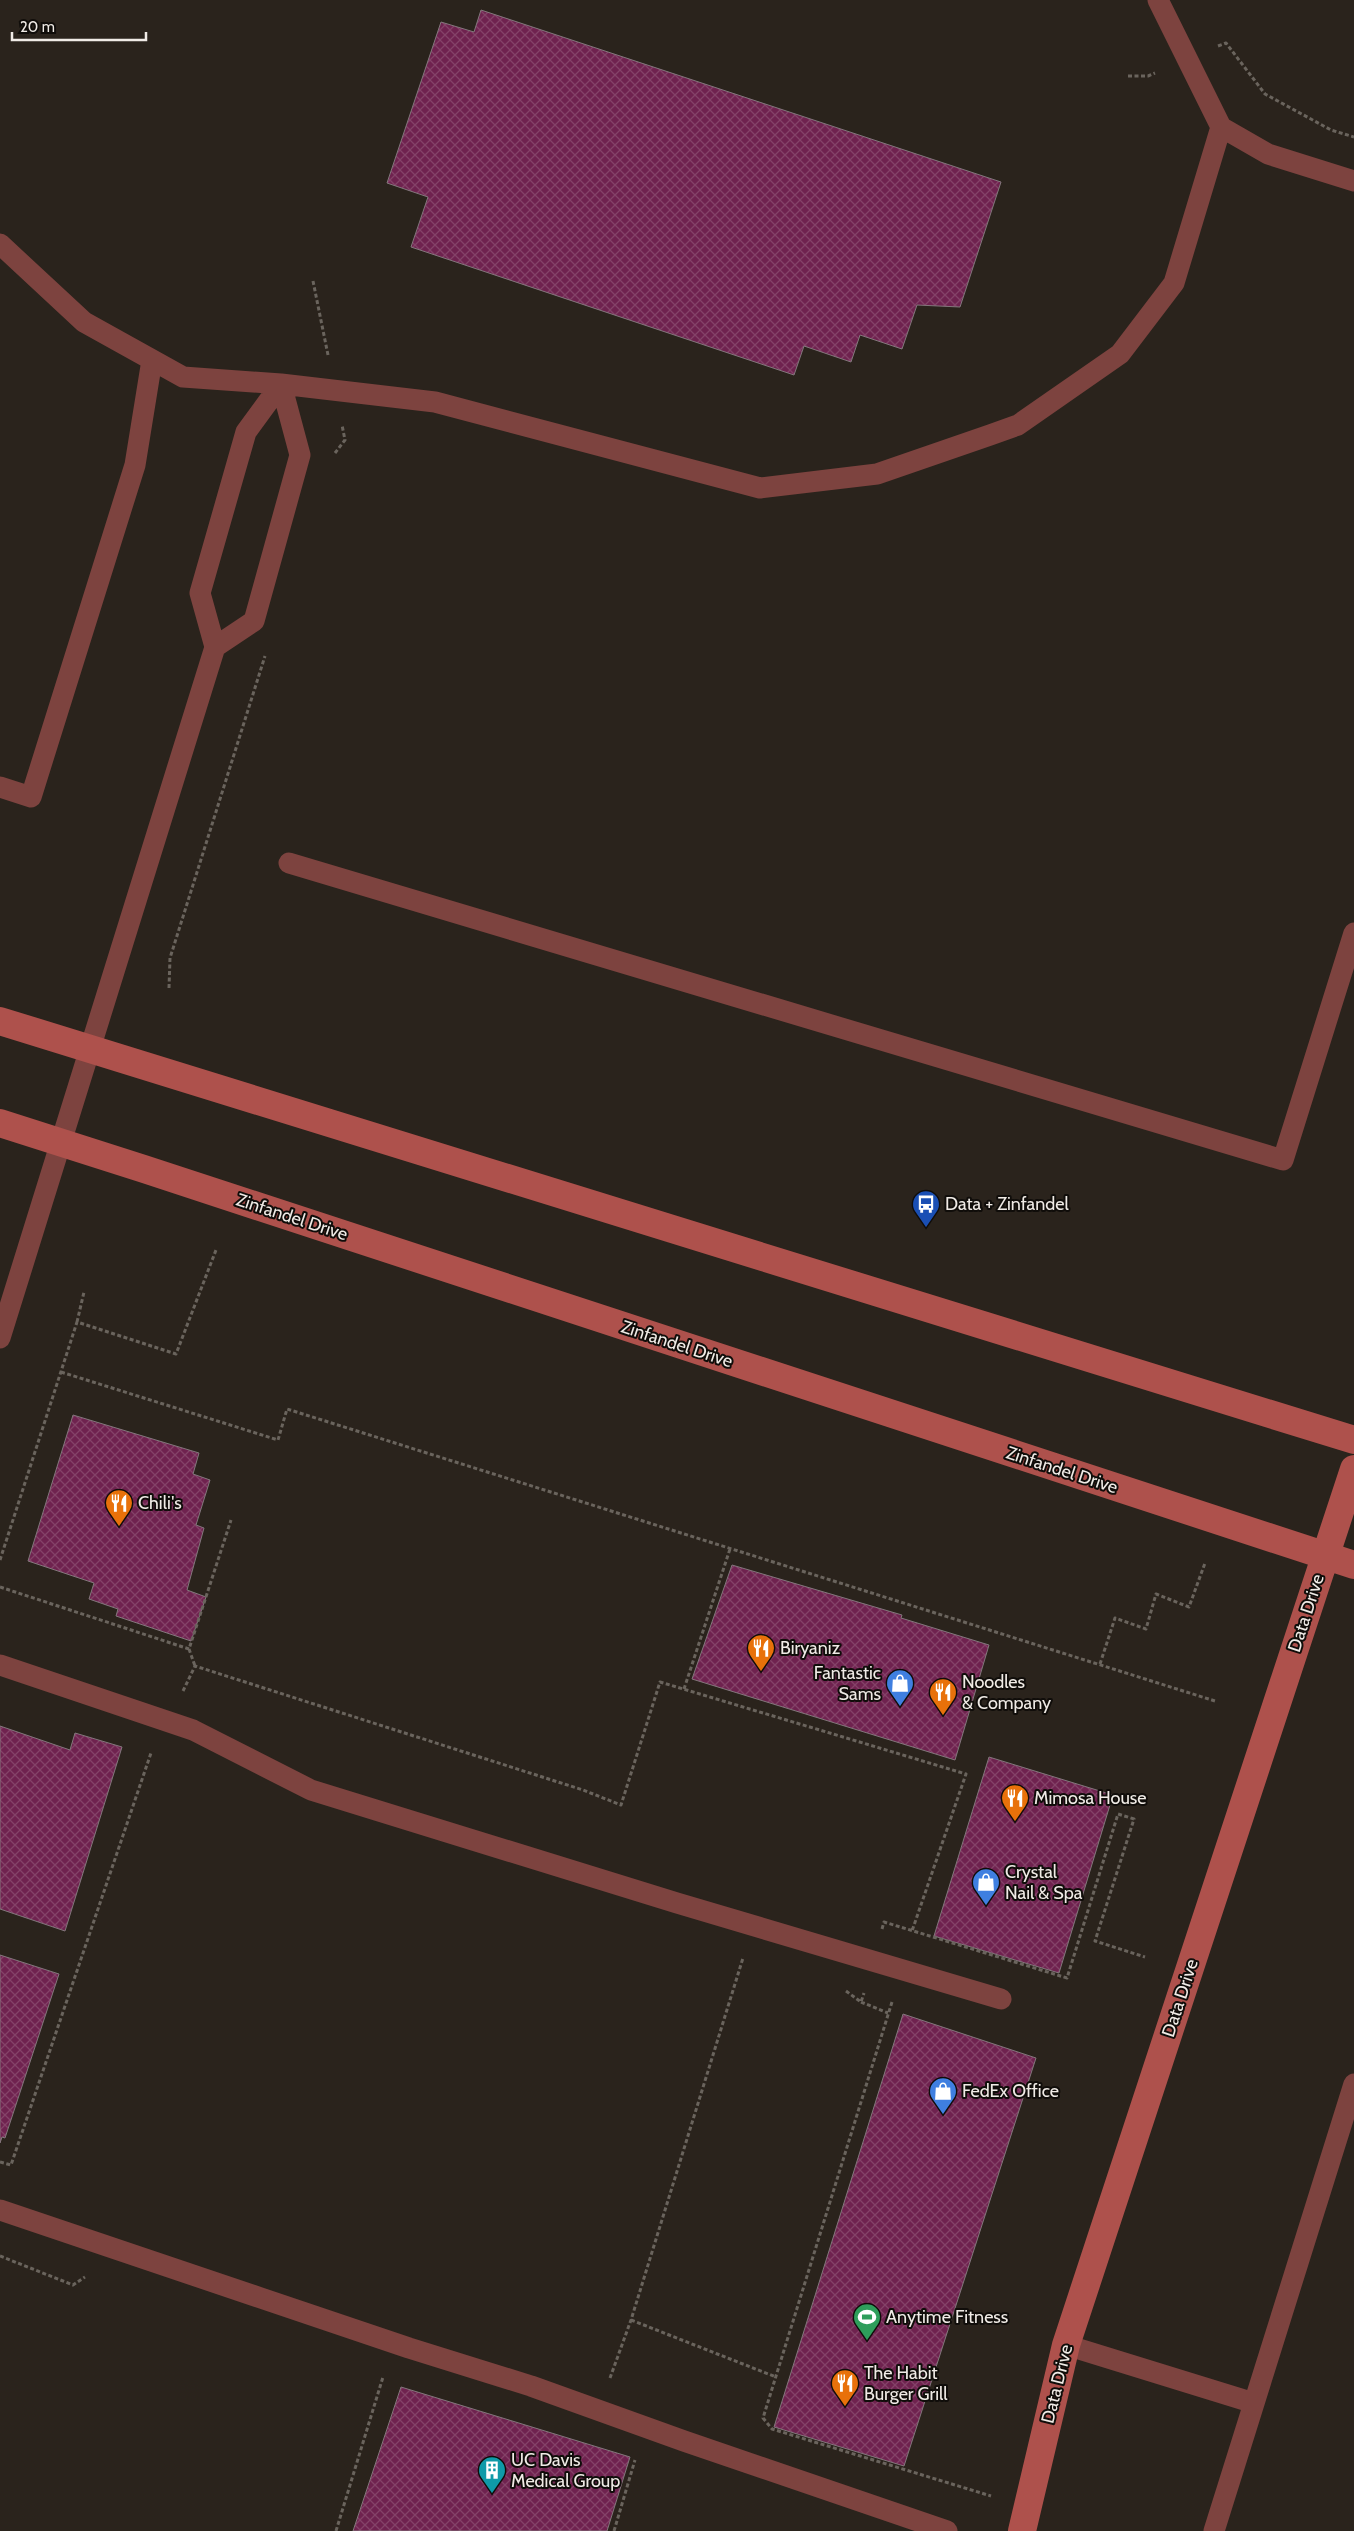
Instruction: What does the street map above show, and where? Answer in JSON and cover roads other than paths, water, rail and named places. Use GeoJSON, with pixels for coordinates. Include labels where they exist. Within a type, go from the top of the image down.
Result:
{"type":"FeatureCollection","features":[{"type":"Feature","properties":{"kind":"main road"},"geometry":{"type":"LineString","coordinates":[[0,1021],[1354,1440]]}},
{"type":"Feature","properties":{"kind":"main road","name":"Zinfandel Drive"},"geometry":{"type":"LineString","coordinates":[[0,1124],[62,1142],[1354,1565]]}},
{"type":"Feature","properties":{"kind":"main road","name":"Data Drive"},"geometry":{"type":"LineString","coordinates":[[1022,2531],[1066,2345],[1354,1469]]}},
{"type":"Feature","properties":{"kind":"lane"},"geometry":{"type":"LineString","coordinates":[[1158,0],[1221,127],[1268,154],[1354,181]]}},
{"type":"Feature","properties":{"kind":"lane"},"geometry":{"type":"LineString","coordinates":[[0,244],[84,322],[183,377],[281,384],[435,402],[760,488],[877,474],[1018,425],[1120,354],[1174,283],[1221,127]]}},
{"type":"Feature","properties":{"kind":"lane"},"geometry":{"type":"LineString","coordinates":[[0,787],[31,797],[135,465],[152,360]]}},
{"type":"Feature","properties":{"kind":"lane"},"geometry":{"type":"LineString","coordinates":[[215,647],[254,621],[300,455],[281,384]]}},
{"type":"Feature","properties":{"kind":"lane"},"geometry":{"type":"LineString","coordinates":[[0,1338],[215,647],[200,593],[246,432],[281,384]]}},
{"type":"Feature","properties":{"kind":"lane"},"geometry":{"type":"LineString","coordinates":[[289,863],[1283,1160],[1354,933]]}},
{"type":"Feature","properties":{"kind":"lane"},"geometry":{"type":"LineString","coordinates":[[0,1665],[193,1730],[311,1790],[873,1962],[1001,1999]]}},
{"type":"Feature","properties":{"kind":"lane"},"geometry":{"type":"LineString","coordinates":[[1214,2531],[1354,2084]]}},
{"type":"Feature","properties":{"kind":"lane"},"geometry":{"type":"LineString","coordinates":[[0,2210],[409,2348],[531,2386],[598,2411],[947,2531]]}},
{"type":"Feature","properties":{"kind":"lane"},"geometry":{"type":"LineString","coordinates":[[1066,2345],[1254,2403]]}},
{"type":"Feature","properties":{"kind":"place","name":"Data + Zinfandel"},"geometry":{"type":"Point","coordinates":[926,1228]}},
{"type":"Feature","properties":{"kind":"place","name":"Chili's"},"geometry":{"type":"Point","coordinates":[119,1527]}},
{"type":"Feature","properties":{"kind":"place","name":"Biryaniz"},"geometry":{"type":"Point","coordinates":[761,1672]}},
{"type":"Feature","properties":{"kind":"place","name":"Fantastic Sams"},"geometry":{"type":"Point","coordinates":[900,1707]}},
{"type":"Feature","properties":{"kind":"place","name":"Noodles & Company"},"geometry":{"type":"Point","coordinates":[943,1716]}},
{"type":"Feature","properties":{"kind":"place","name":"Mimosa House"},"geometry":{"type":"Point","coordinates":[1015,1822]}},
{"type":"Feature","properties":{"kind":"place","name":"Crystal Nail & Spa"},"geometry":{"type":"Point","coordinates":[986,1906]}},
{"type":"Feature","properties":{"kind":"place","name":"FedEx Office"},"geometry":{"type":"Point","coordinates":[943,2115]}},
{"type":"Feature","properties":{"kind":"place","name":"Anytime Fitness"},"geometry":{"type":"Point","coordinates":[867,2341]}},
{"type":"Feature","properties":{"kind":"place","name":"The Habit Burger Grill"},"geometry":{"type":"Point","coordinates":[845,2407]}},
{"type":"Feature","properties":{"kind":"place","name":"UC Davis Medical Group"},"geometry":{"type":"Point","coordinates":[492,2494]}}]}
